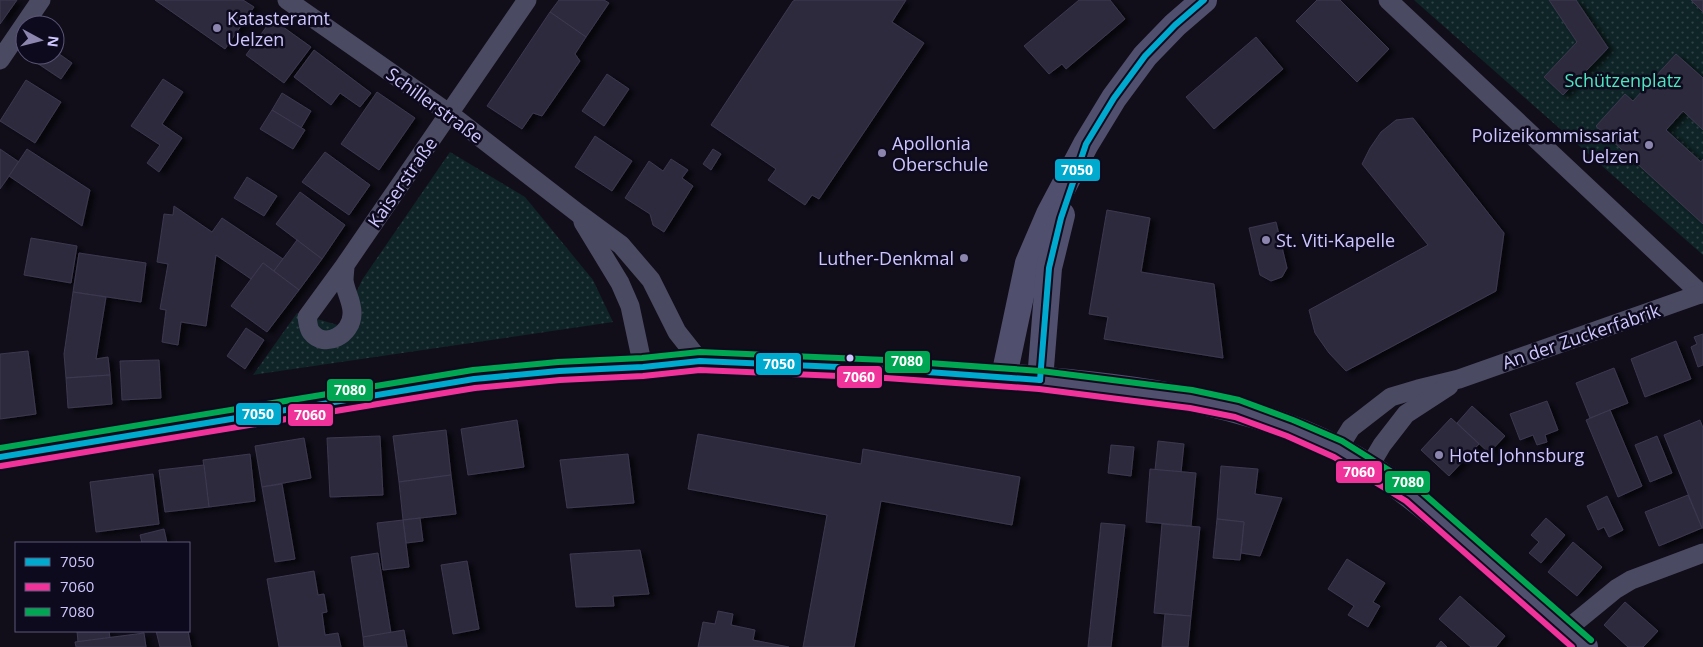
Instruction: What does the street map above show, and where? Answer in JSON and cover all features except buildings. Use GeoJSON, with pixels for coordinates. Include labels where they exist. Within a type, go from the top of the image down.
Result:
{"type":"FeatureCollection","features":[{"type":"Feature","properties":{"kind":"main road"},"geometry":{"type":"LineString","coordinates":[[1204,0],[1175,25],[1145,56],[1114,98],[1086,144],[1049,214],[1028,263],[1004,376],[1200,401],[1237,410],[1290,428],[1338,449],[1411,494],[1585,647]]}},
{"type":"Feature","properties":{"kind":"main road"},"geometry":{"type":"LineString","coordinates":[[1040,380],[1049,268],[1061,218],[1086,144]]}},
{"type":"Feature","properties":{"kind":"street"},"geometry":{"type":"LineString","coordinates":[[0,60],[41,0]]}},
{"type":"Feature","properties":{"kind":"street","name":"Schillerstraße"},"geometry":{"type":"LineString","coordinates":[[286,0],[450,114],[622,245],[640,264],[658,293],[677,332],[700,361]]}},
{"type":"Feature","properties":{"kind":"street","name":"Kaiserstraße"},"geometry":{"type":"LineString","coordinates":[[345,264],[527,0]]}},
{"type":"Feature","properties":{"kind":"street"},"geometry":{"type":"LineString","coordinates":[[1388,0],[1702,293]]}},
{"type":"Feature","properties":{"kind":"street","name":"Schillerstraße"},"geometry":{"type":"LineString","coordinates":[[579,214],[620,283],[630,306],[642,367]]}},
{"type":"Feature","properties":{"kind":"street","name":"An der Zuckerfabrik"},"geometry":{"type":"LineString","coordinates":[[1338,449],[1351,428],[1391,397],[1458,380],[1702,293]]}},
{"type":"Feature","properties":{"kind":"street"},"geometry":{"type":"LineString","coordinates":[[0,457],[474,379],[559,371],[642,367],[700,361],[1004,376]]}},
{"type":"Feature","properties":{"kind":"street","name":"An der Zuckerfabrik"},"geometry":{"type":"LineString","coordinates":[[1369,467],[1382,445],[1406,414],[1458,380]]}},
{"type":"Feature","properties":{"kind":"street"},"geometry":{"type":"LineString","coordinates":[[1566,630],[1616,589],[1631,580],[1703,553]]}},
{"type":"Feature","properties":{"kind":"green space","name":"Schützenplatz"},"geometry":{"type":"Polygon","coordinates":[[[1414,0],[1703,0],[1703,255],[1414,0]]]}},
{"type":"Feature","properties":{"kind":"green space"},"geometry":{"type":"Polygon","coordinates":[[[450,152],[525,197],[593,280],[613,322],[253,375],[297,313],[341,326],[362,280],[450,152]]]}},
{"type":"Feature","properties":{"kind":"transit line","name":"7050"},"geometry":{"type":"LineString","coordinates":[[1040,380],[1049,268],[1061,218],[1086,144],[1114,98],[1145,56],[1175,25],[1204,0]]}},
{"type":"Feature","properties":{"kind":"transit line","name":"7080"},"geometry":{"type":"LineString","coordinates":[[0,448],[473,370],[558,362],[642,358],[700,352],[886,360],[1041,371],[1192,390],[1239,400],[1342,441],[1416,487],[1591,640]]}},
{"type":"Feature","properties":{"kind":"transit line","name":"7050"},"geometry":{"type":"LineString","coordinates":[[0,457],[474,379],[559,371],[643,367],[700,361],[886,369],[1040,380]]}},
{"type":"Feature","properties":{"kind":"transit line","name":"7060"},"geometry":{"type":"LineString","coordinates":[[1,466],[475,388],[560,380],[643,376],[700,370],[886,378],[1039,389],[1190,408],[1235,417],[1287,436],[1334,457],[1406,501],[1572,647]]}},
{"type":"Feature","properties":{"kind":"place","name":"Katasteramt Uelzen"},"geometry":{"type":"Point","coordinates":[217,28]}},
{"type":"Feature","properties":{"kind":"place","name":"Polizeikommissariat Uelzen"},"geometry":{"type":"Point","coordinates":[1649,145]}},
{"type":"Feature","properties":{"kind":"place","name":"Apollonia Oberschule"},"geometry":{"type":"Point","coordinates":[882,153]}},
{"type":"Feature","properties":{"kind":"place","name":"St. Viti-Kapelle"},"geometry":{"type":"Point","coordinates":[1266,240]}},
{"type":"Feature","properties":{"kind":"place","name":"Luther-Denkmal"},"geometry":{"type":"Point","coordinates":[964,258]}},
{"type":"Feature","properties":{"kind":"place","name":"Hotel Johnsburg"},"geometry":{"type":"Point","coordinates":[1439,455]}}]}
